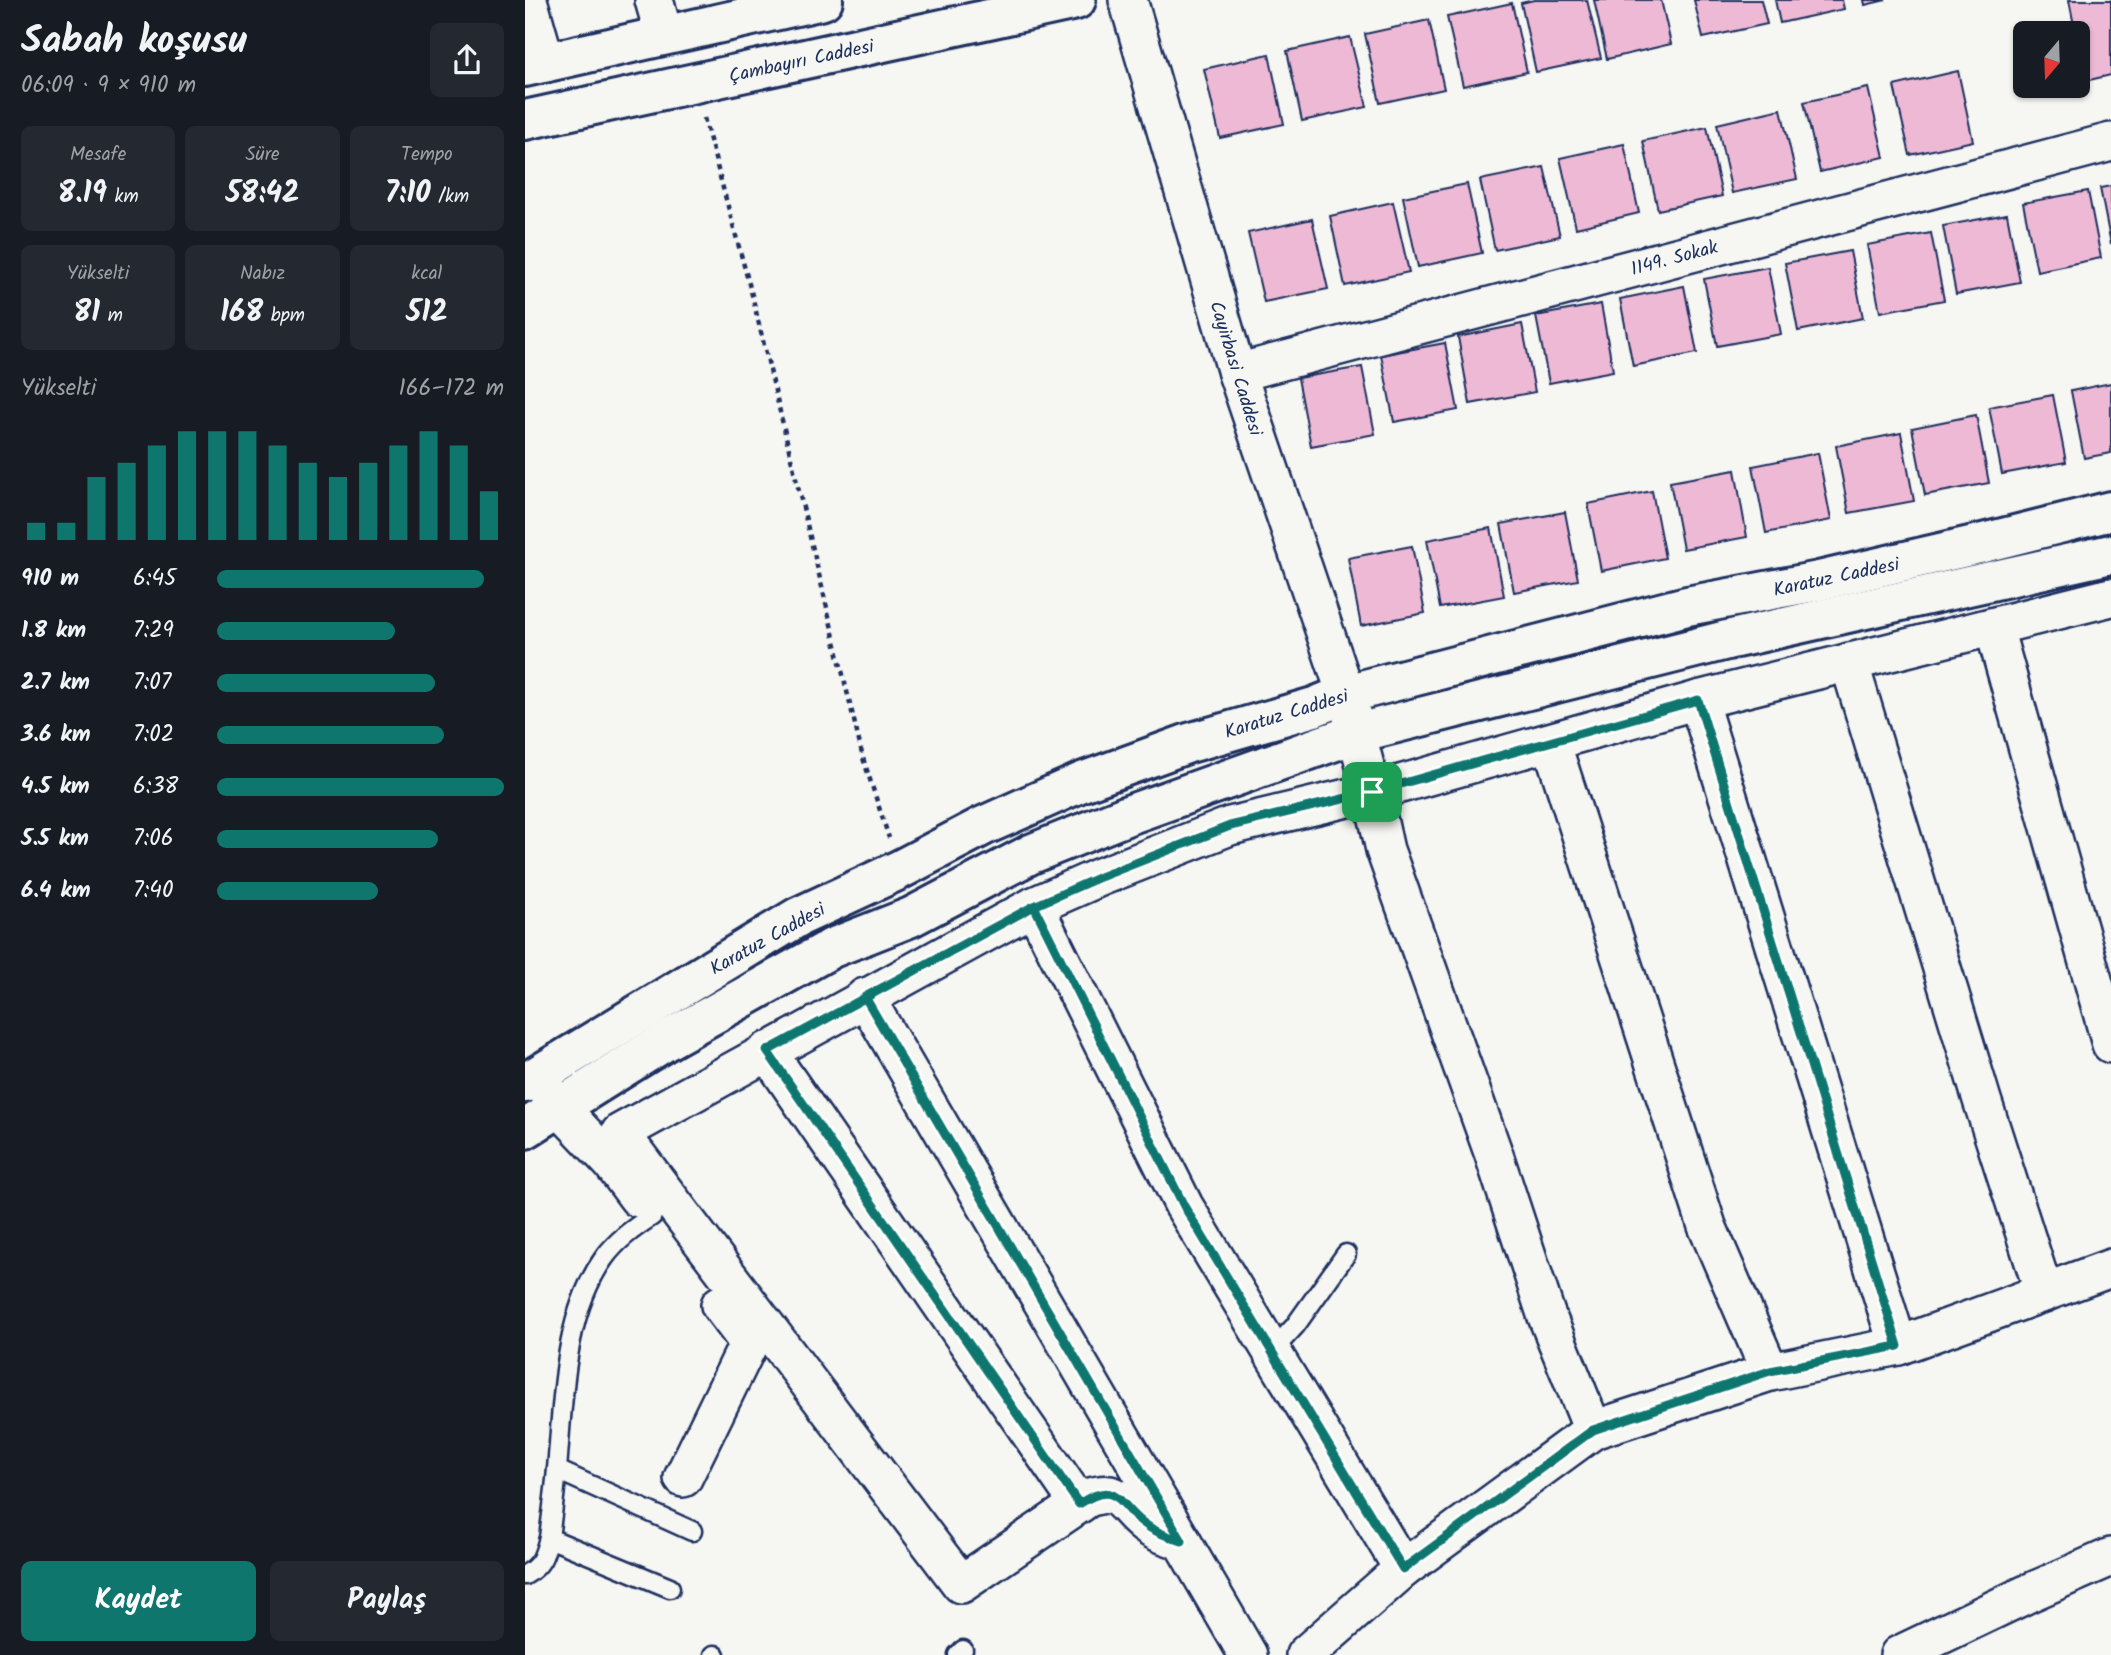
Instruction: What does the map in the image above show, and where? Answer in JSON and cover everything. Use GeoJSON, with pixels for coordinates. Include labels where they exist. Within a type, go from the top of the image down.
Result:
{"type":"FeatureCollection","features":[{"type":"Feature","properties":{"kind":"street"},"geometry":{"type":"LineString","coordinates":[[528,0],[536,65],[659,18],[824,0]]}},
{"type":"Feature","properties":{"kind":"street","name":"Çambayırı Caddesi"},"geometry":{"type":"LineString","coordinates":[[525,120],[1076,0]]}},
{"type":"Feature","properties":{"kind":"street","name":"Cayirbasi Caddesi"},"geometry":{"type":"LineString","coordinates":[[1128,0],[1237,373],[1346,694],[1385,850],[1494,1155],[1546,1314],[1593,1430]]}},
{"type":"Feature","properties":{"kind":"street","name":"1149. Sokak"},"geometry":{"type":"LineString","coordinates":[[1237,373],[2111,142]]}},
{"type":"Feature","properties":{"kind":"street","name":"Karatuz Caddesi"},"geometry":{"type":"LineString","coordinates":[[531,1078],[798,917],[899,870],[983,826],[1082,782],[1189,743],[1314,708],[1346,694],[1687,606],[1833,578],[2111,511]]}},
{"type":"Feature","properties":{"kind":"street"},"geometry":{"type":"LineString","coordinates":[[525,1129],[669,1039],[832,948],[911,917],[1031,854],[1128,815],[1357,733],[1727,640],[2111,554]]}},
{"type":"Feature","properties":{"kind":"street"},"geometry":{"type":"LineString","coordinates":[[1182,1541],[1156,1532],[1139,1520],[1121,1498],[1106,1494],[1097,1495],[1079,1504],[961,1584],[620,1133],[1034,906],[1230,826],[1372,792],[1698,700],[2111,597]]}},
{"type":"Feature","properties":{"kind":"street"},"geometry":{"type":"LineString","coordinates":[[1994,628],[2111,1044]]}},
{"type":"Feature","properties":{"kind":"street"},"geometry":{"type":"LineString","coordinates":[[1849,662],[1982,1100],[2044,1293]]}},
{"type":"Feature","properties":{"kind":"street"},"geometry":{"type":"LineString","coordinates":[[1698,700],[1898,1346]]}},
{"type":"Feature","properties":{"kind":"street"},"geometry":{"type":"LineString","coordinates":[[1551,742],[1707,1226],[1770,1371]]}},
{"type":"Feature","properties":{"kind":"street"},"geometry":{"type":"LineString","coordinates":[[1034,906],[1184,1206],[1403,1569]]}},
{"type":"Feature","properties":{"kind":"street"},"geometry":{"type":"LineString","coordinates":[[865,997],[1248,1655]]}},
{"type":"Feature","properties":{"kind":"street"},"geometry":{"type":"LineString","coordinates":[[767,1051],[1079,1504]]}},
{"type":"Feature","properties":{"kind":"street"},"geometry":{"type":"LineString","coordinates":[[531,1078],[611,1162],[749,1342],[683,1478]]}},
{"type":"Feature","properties":{"kind":"street"},"geometry":{"type":"LineString","coordinates":[[1305,1655],[1403,1569],[1593,1430],[1770,1371],[1898,1346],[2111,1268]]}},
{"type":"Feature","properties":{"kind":"street"},"geometry":{"type":"LineString","coordinates":[[1899,1655],[2111,1557]]}},
{"type":"Feature","properties":{"kind":"lane"},"geometry":{"type":"LineString","coordinates":[[525,1575],[537,1568],[545,1554],[549,1538],[564,1373],[586,1289],[614,1246],[624,1235],[652,1216]]}},
{"type":"Feature","properties":{"kind":"lane"},"geometry":{"type":"LineString","coordinates":[[1272,1351],[1296,1326],[1346,1254]]}},
{"type":"Feature","properties":{"kind":"lane"},"geometry":{"type":"LineString","coordinates":[[557,1470],[692,1531]]}},
{"type":"Feature","properties":{"kind":"lane"},"geometry":{"type":"LineString","coordinates":[[549,1538],[670,1588]]}},
{"type":"Feature","properties":{"kind":"path"},"geometry":{"type":"LineString","coordinates":[[695,83],[752,295],[863,758],[899,870]]}},
{"type":"Feature","properties":{"kind":"building"},"geometry":{"type":"Polygon","coordinates":[[[1534,0],[1587,0],[1601,58],[1536,72],[1521,3],[1534,0]]]}},
{"type":"Feature","properties":{"kind":"building"},"geometry":{"type":"Polygon","coordinates":[[[1594,0],[1661,0],[1671,44],[1607,59],[1594,0]]]}},
{"type":"Feature","properties":{"kind":"building"},"geometry":{"type":"Polygon","coordinates":[[[1694,0],[1761,0],[1767,24],[1703,38],[1694,0]]]}},
{"type":"Feature","properties":{"kind":"building"},"geometry":{"type":"Polygon","coordinates":[[[1775,0],[1842,0],[1844,9],[1780,23],[1775,0]]]}},
{"type":"Feature","properties":{"kind":"building"},"geometry":{"type":"Polygon","coordinates":[[[1864,0],[1886,0],[1865,5],[1864,0]]]}},
{"type":"Feature","properties":{"kind":"building"},"geometry":{"type":"Polygon","coordinates":[[[2069,0],[2111,0],[2111,75],[2090,80],[2090,21],[2073,21],[2069,0]]]}},
{"type":"Feature","properties":{"kind":"building"},"geometry":{"type":"Polygon","coordinates":[[[1512,3],[1527,72],[1463,86],[1447,17],[1512,3]]]}},
{"type":"Feature","properties":{"kind":"building"},"geometry":{"type":"Polygon","coordinates":[[[1429,20],[1444,89],[1380,103],[1365,34],[1429,20]]]}},
{"type":"Feature","properties":{"kind":"building"},"geometry":{"type":"Polygon","coordinates":[[[1350,37],[1367,107],[1302,121],[1287,51],[1350,37]]]}},
{"type":"Feature","properties":{"kind":"building"},"geometry":{"type":"Polygon","coordinates":[[[1269,54],[1284,124],[1220,138],[1204,69],[1269,54]]]}},
{"type":"Feature","properties":{"kind":"building"},"geometry":{"type":"Polygon","coordinates":[[[1958,71],[1973,141],[1910,155],[1894,86],[1958,71]]]}},
{"type":"Feature","properties":{"kind":"building"},"geometry":{"type":"Polygon","coordinates":[[[1868,88],[1884,157],[1820,172],[1804,102],[1868,88]]]}},
{"type":"Feature","properties":{"kind":"building"},"geometry":{"type":"Polygon","coordinates":[[[1781,109],[1797,179],[1732,193],[1717,124],[1781,109]]]}},
{"type":"Feature","properties":{"kind":"building"},"geometry":{"type":"Polygon","coordinates":[[[1707,127],[1722,196],[1658,210],[1643,141],[1707,127]]]}},
{"type":"Feature","properties":{"kind":"building"},"geometry":{"type":"Polygon","coordinates":[[[1624,144],[1639,213],[1576,228],[1560,158],[1624,144]]]}},
{"type":"Feature","properties":{"kind":"building"},"geometry":{"type":"Polygon","coordinates":[[[1544,167],[1560,236],[1495,250],[1480,180],[1544,167]]]}},
{"type":"Feature","properties":{"kind":"building"},"geometry":{"type":"Polygon","coordinates":[[[1467,184],[1482,253],[1418,267],[1403,197],[1467,184]]]}},
{"type":"Feature","properties":{"kind":"building"},"geometry":{"type":"Polygon","coordinates":[[[2111,186],[2111,244],[2100,188],[2111,186]]]}},
{"type":"Feature","properties":{"kind":"building"},"geometry":{"type":"Polygon","coordinates":[[[2088,191],[2101,258],[2037,271],[2023,203],[2088,191]]]}},
{"type":"Feature","properties":{"kind":"building"},"geometry":{"type":"Polygon","coordinates":[[[1393,202],[1409,272],[1345,286],[1330,216],[1393,202]]]}},
{"type":"Feature","properties":{"kind":"building"},"geometry":{"type":"Polygon","coordinates":[[[2007,214],[2020,282],[1956,294],[1943,226],[2007,214]]]}},
{"type":"Feature","properties":{"kind":"building"},"geometry":{"type":"Polygon","coordinates":[[[1312,219],[1328,289],[1264,302],[1248,233],[1312,219]]]}},
{"type":"Feature","properties":{"kind":"building"},"geometry":{"type":"Polygon","coordinates":[[[1931,233],[1944,300],[1880,312],[1867,245],[1931,233]]]}},
{"type":"Feature","properties":{"kind":"building"},"geometry":{"type":"Polygon","coordinates":[[[1850,251],[1863,318],[1798,331],[1785,263],[1850,251]]]}},
{"type":"Feature","properties":{"kind":"building"},"geometry":{"type":"Polygon","coordinates":[[[1768,267],[1781,334],[1717,346],[1704,279],[1768,267]]]}},
{"type":"Feature","properties":{"kind":"building"},"geometry":{"type":"Polygon","coordinates":[[[1684,286],[1697,353],[1633,366],[1620,299],[1684,286]]]}},
{"type":"Feature","properties":{"kind":"building"},"geometry":{"type":"Polygon","coordinates":[[[1601,304],[1613,371],[1549,383],[1536,316],[1601,304]]]}},
{"type":"Feature","properties":{"kind":"building"},"geometry":{"type":"Polygon","coordinates":[[[1522,324],[1535,392],[1470,404],[1458,337],[1522,324]]]}},
{"type":"Feature","properties":{"kind":"building"},"geometry":{"type":"Polygon","coordinates":[[[1445,343],[1458,410],[1394,422],[1381,355],[1445,343]]]}},
{"type":"Feature","properties":{"kind":"building"},"geometry":{"type":"Polygon","coordinates":[[[1362,367],[1375,434],[1311,446],[1298,378],[1362,367]]]}},
{"type":"Feature","properties":{"kind":"building"},"geometry":{"type":"Polygon","coordinates":[[[2111,383],[2111,453],[2084,458],[2071,391],[2111,383]]]}},
{"type":"Feature","properties":{"kind":"building"},"geometry":{"type":"Polygon","coordinates":[[[2053,395],[2066,462],[2002,474],[1989,407],[2053,395]]]}},
{"type":"Feature","properties":{"kind":"building"},"geometry":{"type":"Polygon","coordinates":[[[1976,415],[1989,483],[1925,495],[1912,428],[1976,415]]]}},
{"type":"Feature","properties":{"kind":"building"},"geometry":{"type":"Polygon","coordinates":[[[1901,433],[1914,501],[1849,513],[1836,446],[1901,433]]]}},
{"type":"Feature","properties":{"kind":"building"},"geometry":{"type":"Polygon","coordinates":[[[1818,453],[1831,520],[1766,533],[1753,466],[1818,453]]]}},
{"type":"Feature","properties":{"kind":"building"},"geometry":{"type":"Polygon","coordinates":[[[1735,470],[1747,537],[1683,549],[1670,482],[1735,470]]]}},
{"type":"Feature","properties":{"kind":"building"},"geometry":{"type":"Polygon","coordinates":[[[1652,491],[1665,558],[1601,571],[1588,504],[1652,491]]]}},
{"type":"Feature","properties":{"kind":"building"},"geometry":{"type":"Polygon","coordinates":[[[1565,512],[1578,580],[1514,592],[1501,524],[1565,512]]]}},
{"type":"Feature","properties":{"kind":"building"},"geometry":{"type":"Polygon","coordinates":[[[1491,528],[1504,596],[1440,608],[1427,540],[1491,528]]]}},
{"type":"Feature","properties":{"kind":"building"},"geometry":{"type":"Polygon","coordinates":[[[1412,546],[1425,613],[1361,626],[1348,558],[1412,546]]]}},
{"type":"Feature","properties":{"kind":"route"},"geometry":{"type":"LineString","coordinates":[[1372,792],[1230,826],[1100,877],[1034,906],[865,997],[1182,1541],[1156,1532],[1139,1520],[1121,1498],[1106,1494],[1097,1495],[1079,1504],[767,1051],[865,997],[950,951],[1034,906],[1184,1206],[1403,1569],[1593,1430],[1770,1371],[1898,1346],[1698,700],[1372,792]]}}]}
